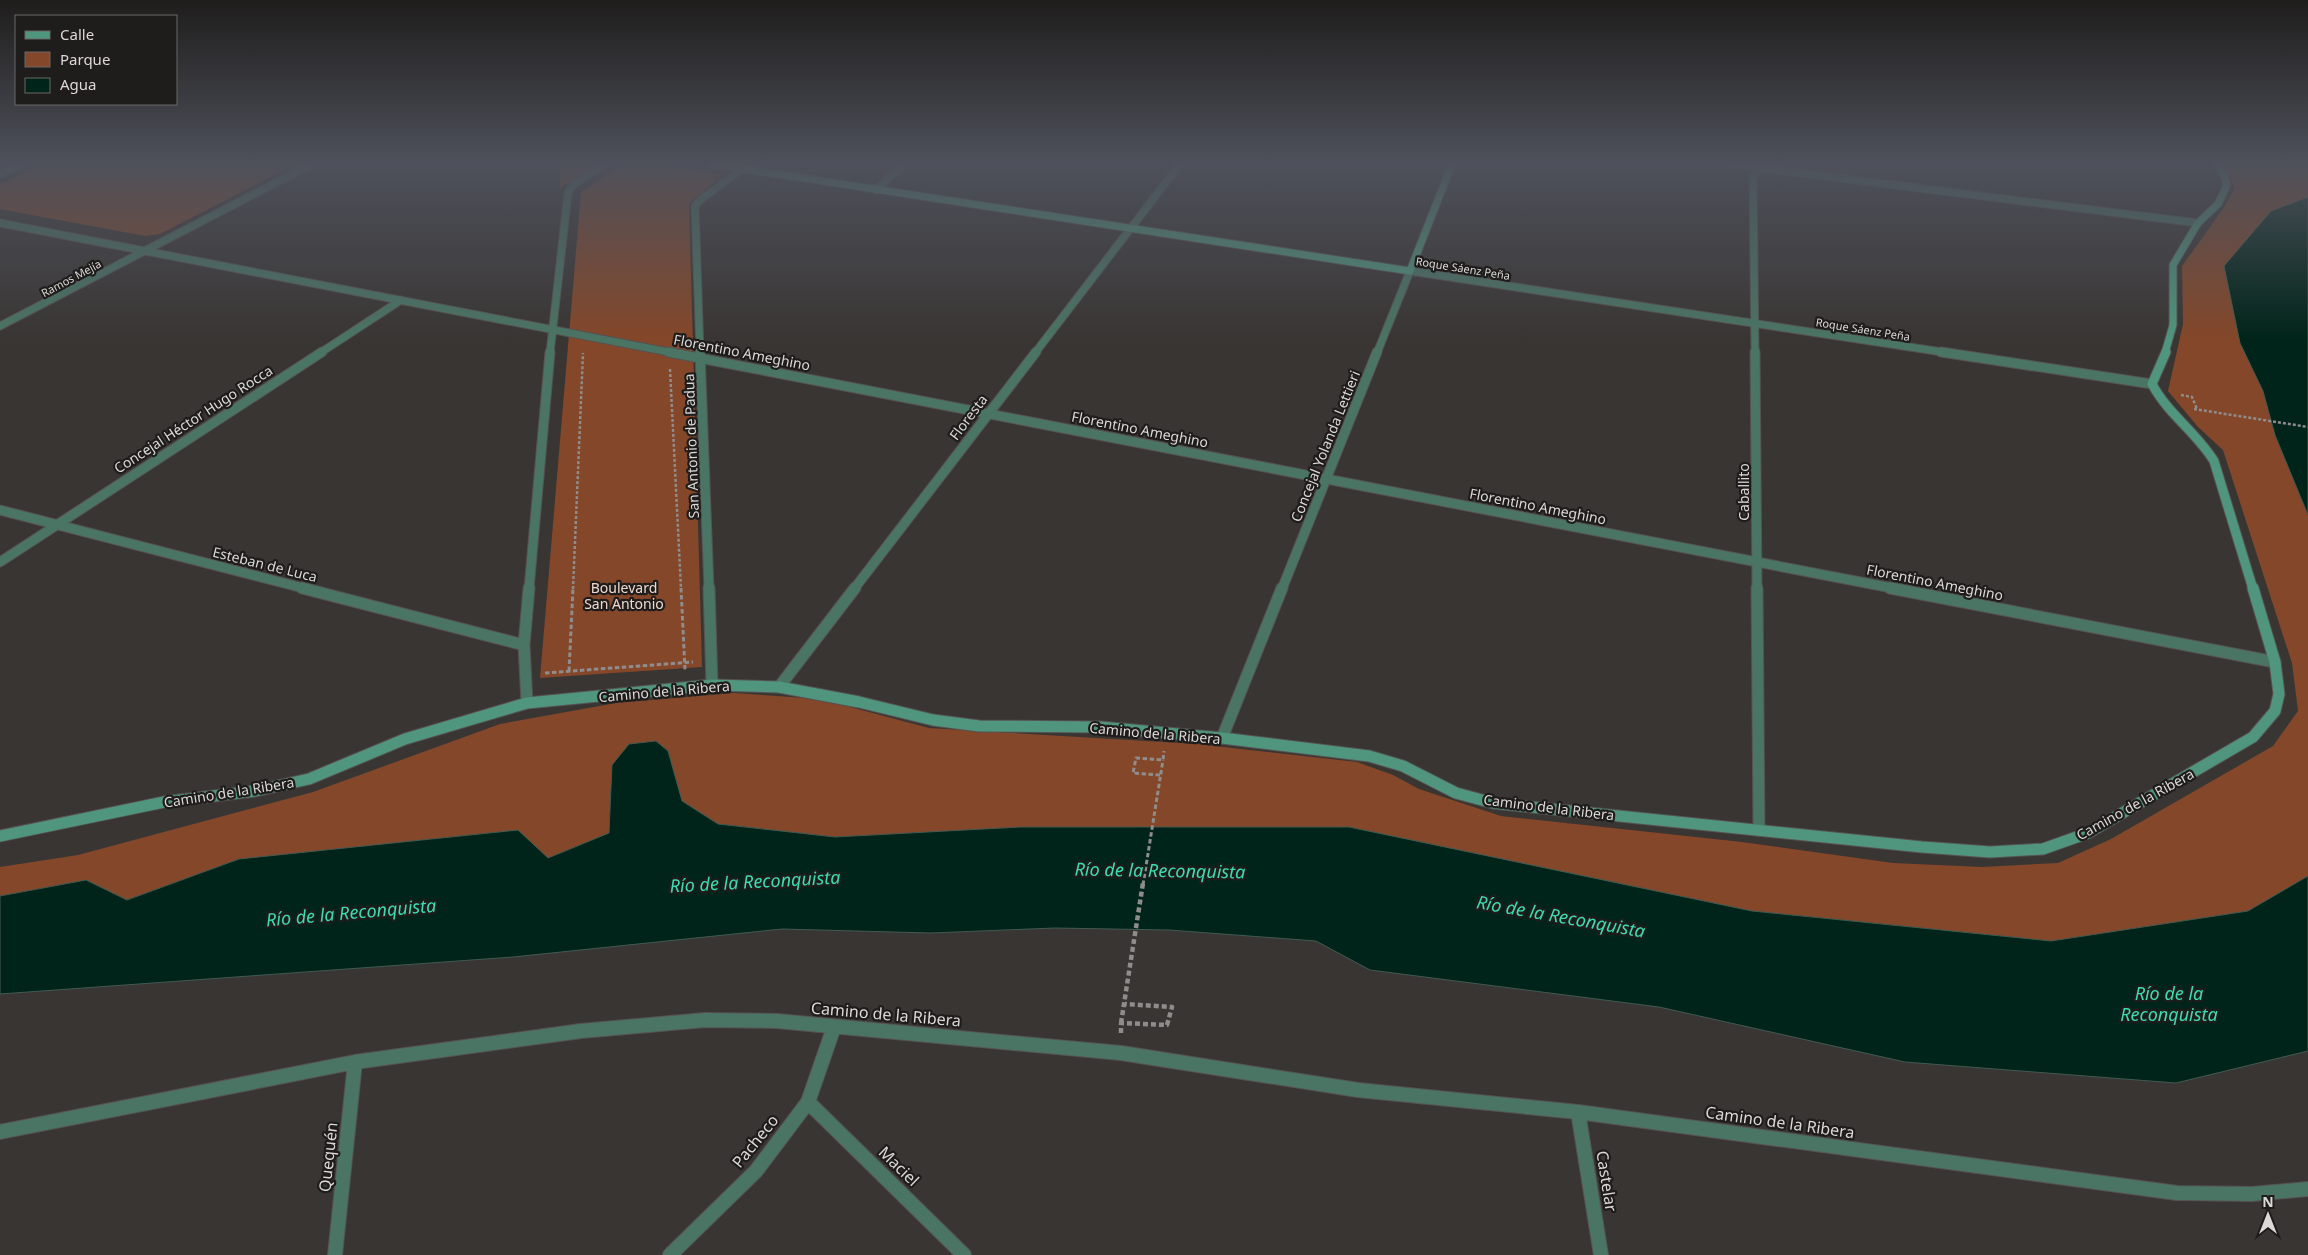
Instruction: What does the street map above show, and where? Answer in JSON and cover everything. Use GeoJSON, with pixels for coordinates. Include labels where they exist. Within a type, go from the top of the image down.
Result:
{"type":"FeatureCollection","features":[{"type":"Feature","properties":{"kind":"street","name":"Florentino Ameghino"},"geometry":{"type":"LineString","coordinates":[[3,223],[2275,662]]}},
{"type":"Feature","properties":{"kind":"street","name":"Ramos Mejía"},"geometry":{"type":"LineString","coordinates":[[0,326],[200,223]]}},
{"type":"Feature","properties":{"kind":"street"},"geometry":{"type":"LineString","coordinates":[[528,703],[524,675],[524,645],[565,223]]}},
{"type":"Feature","properties":{"kind":"street","name":"San Antonio de Padua"},"geometry":{"type":"LineString","coordinates":[[696,223],[712,684]]}},
{"type":"Feature","properties":{"kind":"street","name":"Roque Sáenz Peña"},"geometry":{"type":"LineString","coordinates":[[1094,223],[2152,384]]}},
{"type":"Feature","properties":{"kind":"street","name":"Floresta"},"geometry":{"type":"LineString","coordinates":[[779,687],[1134,223]]}},
{"type":"Feature","properties":{"kind":"street","name":"Concejal Yolanda Lettieri"},"geometry":{"type":"LineString","coordinates":[[1222,738],[1429,223]]}},
{"type":"Feature","properties":{"kind":"street","name":"Caballito"},"geometry":{"type":"LineString","coordinates":[[1754,223],[1759,830]]}},
{"type":"Feature","properties":{"kind":"street"},"geometry":{"type":"LineString","coordinates":[[2152,384],[2165,354],[2173,325],[2173,265],[2198,223],[2194,223]]}},
{"type":"Feature","properties":{"kind":"street","name":"Concejal Héctor Hugo Rocca"},"geometry":{"type":"LineString","coordinates":[[0,562],[401,300]]}},
{"type":"Feature","properties":{"kind":"street","name":"Camino de la Ribera"},"geometry":{"type":"LineString","coordinates":[[0,836],[61,825],[164,802],[255,791],[309,779],[405,739],[528,703],[712,684],[779,687],[859,702],[933,720],[979,726],[1100,727],[1222,738],[1369,756],[1403,766],[1456,793],[1493,803],[1990,852],[2043,849],[2088,833],[2253,737],[2275,711],[2279,694],[2275,662],[2213,456],[2204,443],[2163,404],[2152,384]]}},
{"type":"Feature","properties":{"kind":"street","name":"Esteban de Luca"},"geometry":{"type":"LineString","coordinates":[[0,510],[524,645]]}},
{"type":"Feature","properties":{"kind":"street","name":"Camino de la Ribera"},"geometry":{"type":"LineString","coordinates":[[0,1132],[355,1062],[581,1031],[705,1020],[777,1021],[1121,1053],[1358,1090],[1578,1112],[2177,1193],[2252,1194],[2308,1188]]}},
{"type":"Feature","properties":{"kind":"street","name":"Pacheco"},"geometry":{"type":"LineString","coordinates":[[670,1255],[756,1170],[808,1102],[834,1027]]}},
{"type":"Feature","properties":{"kind":"street","name":"Quequén"},"geometry":{"type":"LineString","coordinates":[[335,1255],[355,1062]]}},
{"type":"Feature","properties":{"kind":"street","name":"Maciel"},"geometry":{"type":"LineString","coordinates":[[808,1102],[964,1255]]}},
{"type":"Feature","properties":{"kind":"street","name":"Castelar"},"geometry":{"type":"LineString","coordinates":[[1578,1112],[1601,1255]]}},
{"type":"Feature","properties":{"kind":"path"},"geometry":{"type":"LineString","coordinates":[[569,671],[584,335]]}},
{"type":"Feature","properties":{"kind":"path"},"geometry":{"type":"LineString","coordinates":[[669,352],[686,688]]}},
{"type":"Feature","properties":{"kind":"path"},"geometry":{"type":"LineString","coordinates":[[2197,409],[2308,427]]}},
{"type":"Feature","properties":{"kind":"path"},"geometry":{"type":"LineString","coordinates":[[524,675],[712,660]]}},
{"type":"Feature","properties":{"kind":"path"},"geometry":{"type":"LineString","coordinates":[[1121,1053],[1121,1023],[1167,733]]}},
{"type":"Feature","properties":{"kind":"path"},"geometry":{"type":"LineString","coordinates":[[1160,775],[1133,773],[1136,758],[1163,760]]}},
{"type":"Feature","properties":{"kind":"path"},"geometry":{"type":"LineString","coordinates":[[1121,1023],[1167,1025],[1172,1007],[1125,1004]]}},
{"type":"Feature","properties":{"kind":"green space"},"geometry":{"type":"Polygon","coordinates":[[[73,223],[182,223],[160,234],[145,236],[73,223]]]}},
{"type":"Feature","properties":{"kind":"green space","name":"Boulevard San Antonio"},"geometry":{"type":"Polygon","coordinates":[[[578,223],[690,223],[702,667],[540,678],[578,223]]]}},
{"type":"Feature","properties":{"kind":"green space"},"geometry":{"type":"Polygon","coordinates":[[[2213,223],[2268,223],[2240,343],[2263,391],[2275,435],[2308,515],[2308,876],[2248,911],[2051,941],[1752,911],[1021,827],[835,837],[718,824],[682,801],[668,751],[612,765],[609,833],[548,858],[239,859],[126,900],[86,880],[0,896],[0,867],[78,855],[313,792],[500,724],[616,703],[734,693],[820,699],[929,728],[1197,744],[1357,762],[1393,775],[1419,789],[1501,816],[1742,842],[1893,863],[1982,867],[2058,863],[2111,839],[2273,746],[2298,711],[2292,663],[2223,450],[2198,427],[2168,391],[2183,324],[2182,266],[2213,223]]]}},
{"type":"Feature","properties":{"kind":"water"},"geometry":{"type":"Polygon","coordinates":[[[2261,223],[2308,223],[2308,515],[2275,435],[2263,391],[2240,343],[2224,266],[2261,223]]]}},
{"type":"Feature","properties":{"kind":"water","name":"Río de la Reconquista"},"geometry":{"type":"Polygon","coordinates":[[[656,741],[668,751],[682,801],[718,824],[835,837],[1021,827],[1349,827],[1752,911],[2051,941],[2248,911],[2308,876],[2308,1051],[2176,1083],[1905,1062],[1659,1007],[1370,970],[1316,941],[1169,930],[1055,928],[931,933],[782,929],[513,957],[0,994],[0,896],[86,880],[127,900],[239,859],[518,830],[548,858],[609,833],[612,765],[629,744],[656,741]]]}}]}
